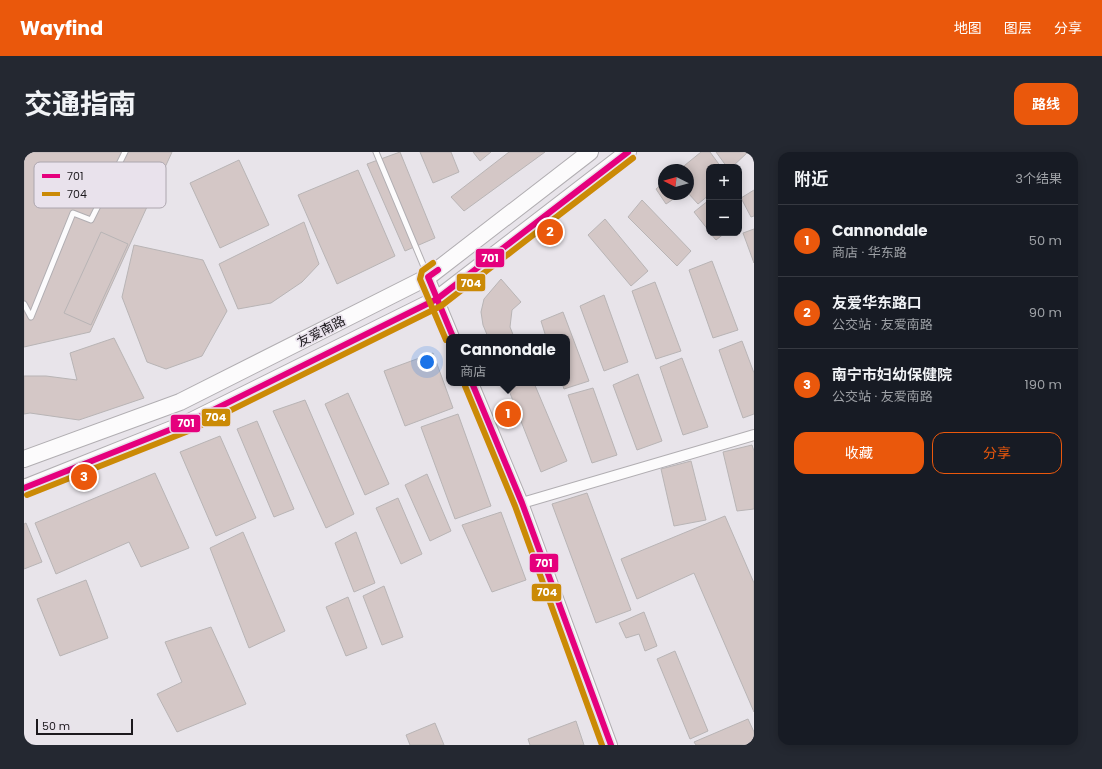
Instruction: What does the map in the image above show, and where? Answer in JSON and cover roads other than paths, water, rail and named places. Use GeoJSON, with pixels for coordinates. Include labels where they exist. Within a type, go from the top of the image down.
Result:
{"type":"FeatureCollection","features":[{"type":"Feature","properties":{"kind":"main road","name":"友爱南路"},"geometry":{"type":"LineString","coordinates":[[24,459],[180,402],[428,277],[590,152]]}},
{"type":"Feature","properties":{"kind":"main road","name":"友爱南路"},"geometry":{"type":"LineString","coordinates":[[24,488],[188,423],[437,299],[628,152]]}},
{"type":"Feature","properties":{"kind":"street"},"geometry":{"type":"LineString","coordinates":[[428,277],[452,334]]}},
{"type":"Feature","properties":{"kind":"street"},"geometry":{"type":"LineString","coordinates":[[473,386],[522,503],[611,745]]}},
{"type":"Feature","properties":{"kind":"street"},"geometry":{"type":"LineString","coordinates":[[522,503],[754,435]]}},
{"type":"Feature","properties":{"kind":"lane"},"geometry":{"type":"LineString","coordinates":[[120,162],[125,152]]}},
{"type":"Feature","properties":{"kind":"lane"},"geometry":{"type":"LineString","coordinates":[[376,152],[428,277]]}},
{"type":"Feature","properties":{"kind":"lane"},"geometry":{"type":"LineString","coordinates":[[24,304],[31,317],[74,213],[91,220],[97,208]]}},
{"type":"Feature","properties":{"kind":"place","name":"友爱华东路口"},"geometry":{"type":"Point","coordinates":[550,232]}},
{"type":"Feature","properties":{"kind":"place","name":"Cannondale"},"geometry":{"type":"Point","coordinates":[508,414]}},
{"type":"Feature","properties":{"kind":"place","name":"南宁市妇幼保健院"},"geometry":{"type":"Point","coordinates":[84,477]}}]}
